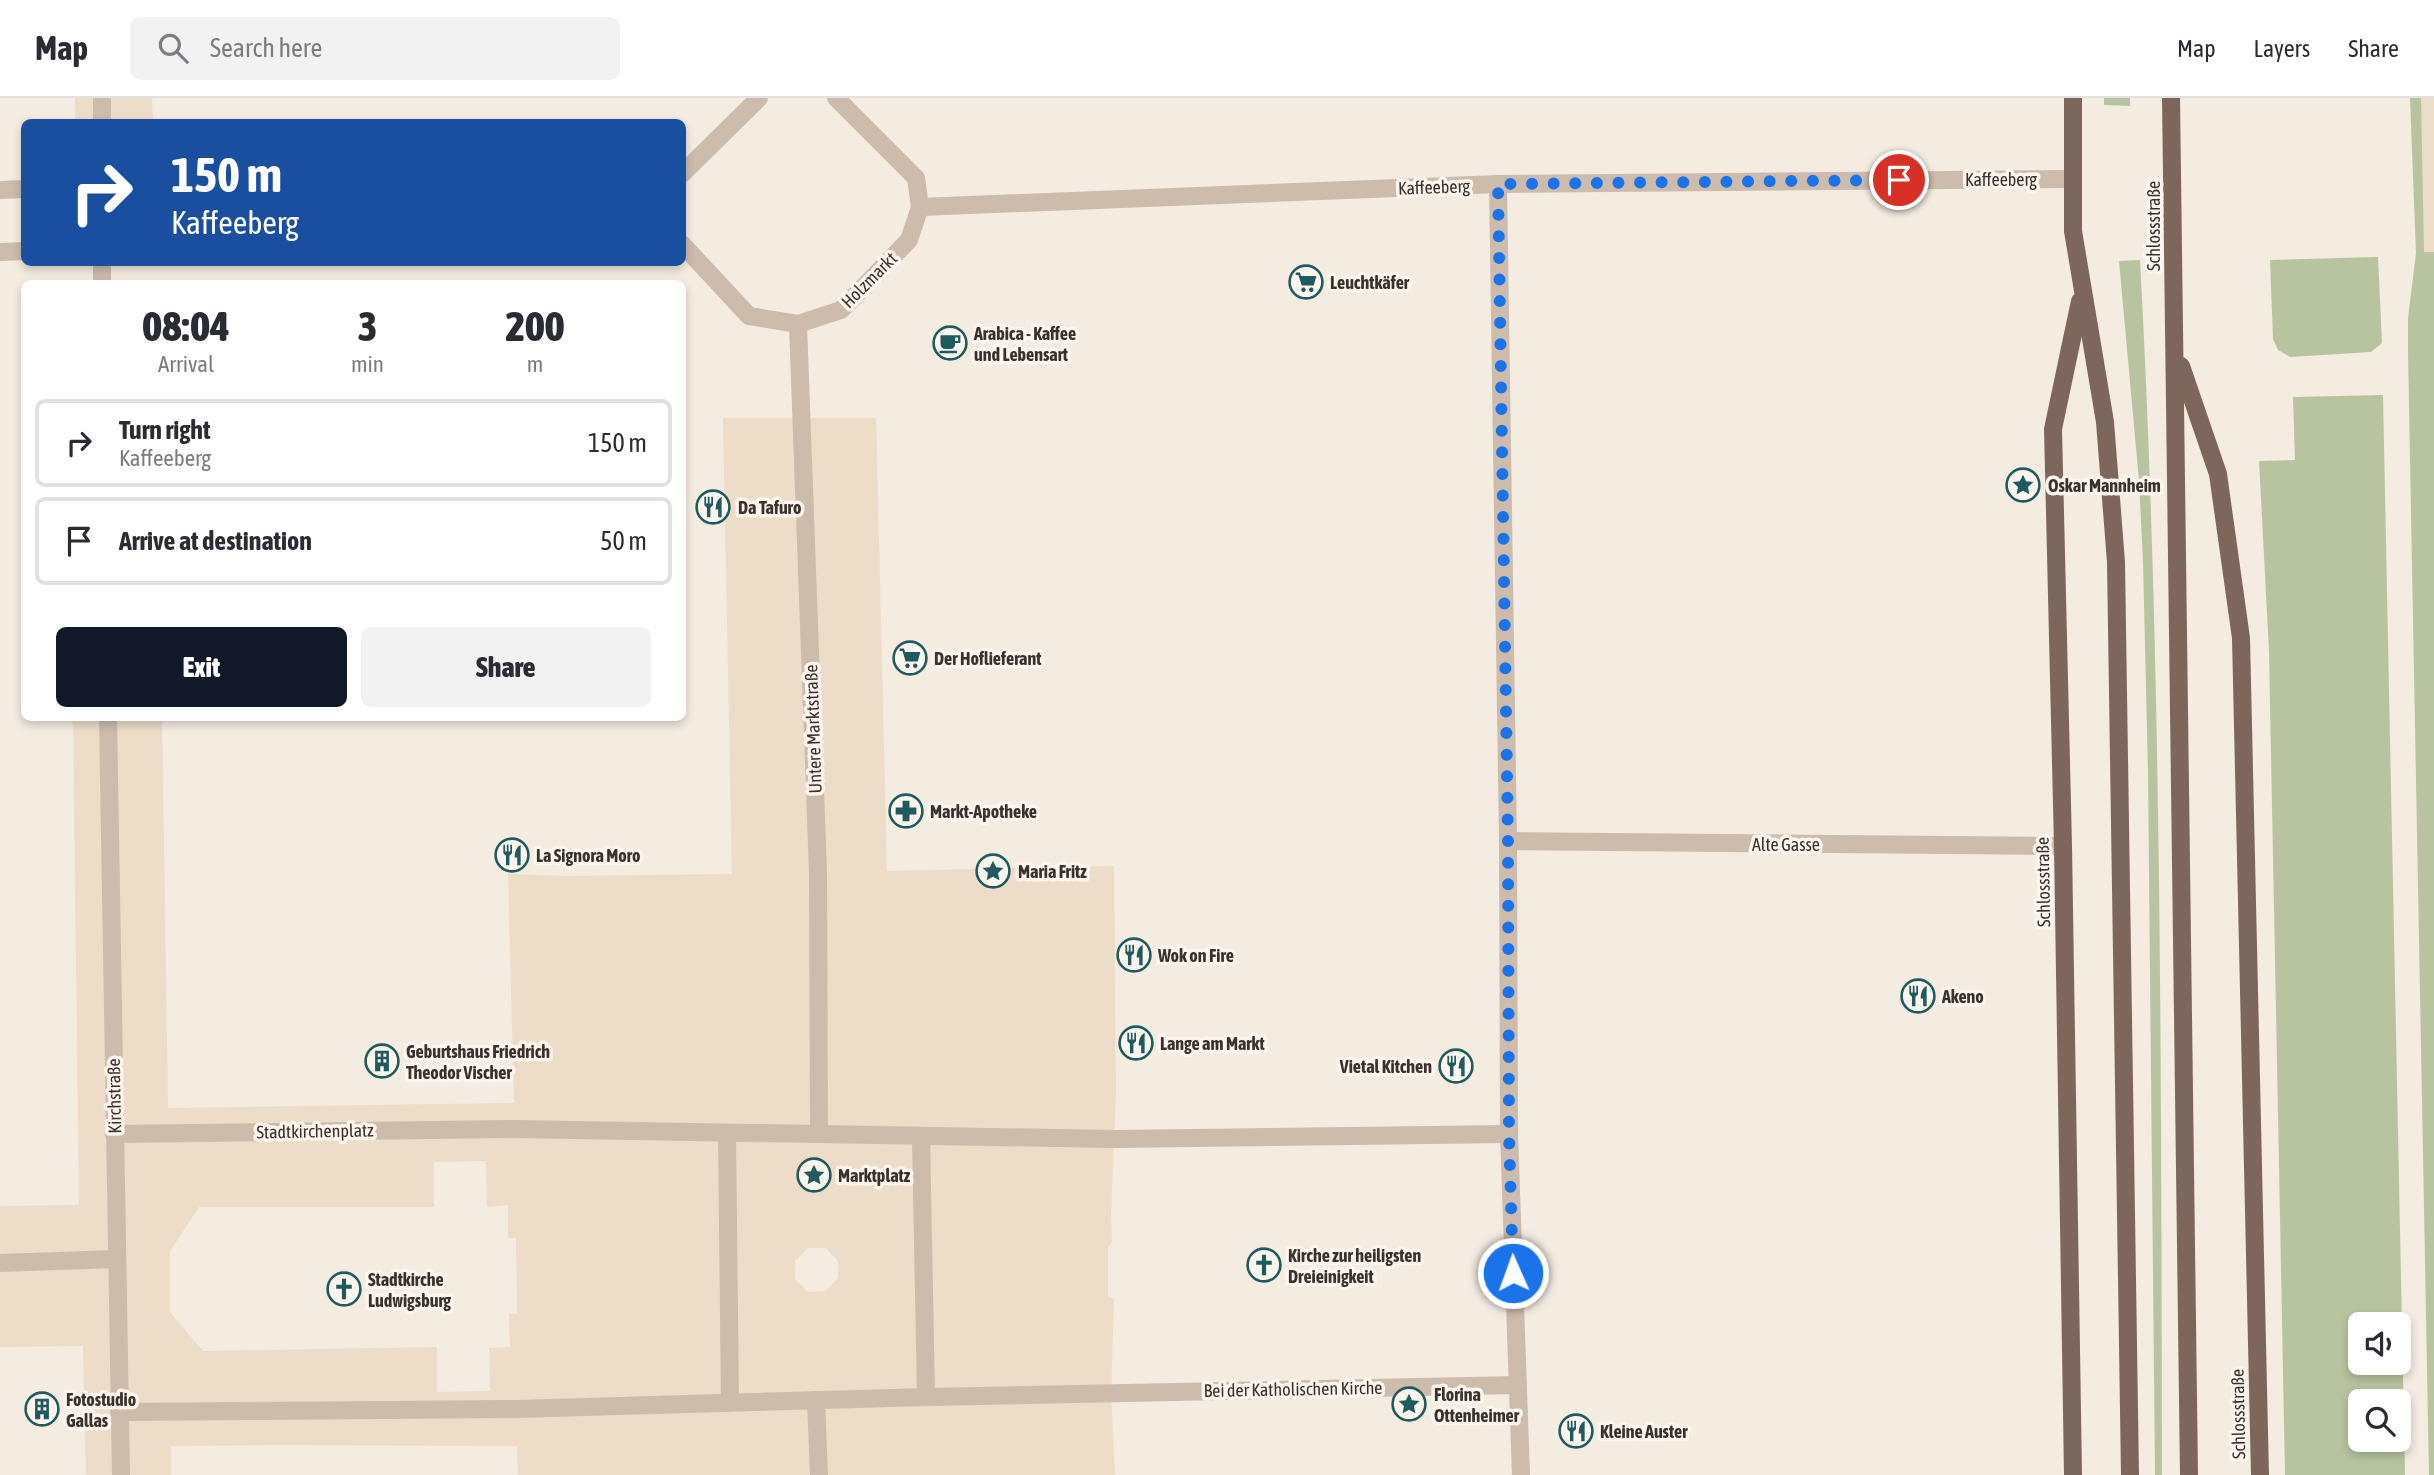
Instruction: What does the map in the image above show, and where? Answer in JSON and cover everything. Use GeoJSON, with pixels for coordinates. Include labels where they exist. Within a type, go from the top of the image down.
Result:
{"type":"FeatureCollection","features":[{"type":"Feature","properties":{"kind":"main road","name":"Schlossstraße"},"geometry":{"type":"LineString","coordinates":[[2073,98],[2073,231],[2105,422],[2116,562],[2130,1475]]}},
{"type":"Feature","properties":{"kind":"main road","name":"Schlossstraße"},"geometry":{"type":"LineString","coordinates":[[2171,98],[2189,1475]]}},
{"type":"Feature","properties":{"kind":"main road","name":"Schlossstraße"},"geometry":{"type":"LineString","coordinates":[[2073,1475],[2053,429],[2082,291]]}},
{"type":"Feature","properties":{"kind":"main road","name":"Schlossstraße"},"geometry":{"type":"LineString","coordinates":[[2176,353],[2218,474],[2241,638],[2260,1475]]}},
{"type":"Feature","properties":{"kind":"street"},"geometry":{"type":"LineString","coordinates":[[102,98],[102,119]]}},
{"type":"Feature","properties":{"kind":"street"},"geometry":{"type":"LineString","coordinates":[[686,170],[759,98]]}},
{"type":"Feature","properties":{"kind":"street"},"geometry":{"type":"LineString","coordinates":[[836,98],[916,178],[920,207]]}},
{"type":"Feature","properties":{"kind":"street","name":"Kaffeeberg"},"geometry":{"type":"LineString","coordinates":[[920,207],[1498,184],[2073,179]]}},
{"type":"Feature","properties":{"kind":"street"},"geometry":{"type":"LineString","coordinates":[[1498,184],[1508,841],[1509,1134],[1521,1475]]}},
{"type":"Feature","properties":{"kind":"street"},"geometry":{"type":"LineString","coordinates":[[0,190],[21,189]]}},
{"type":"Feature","properties":{"kind":"street","name":"Holzmarkt"},"geometry":{"type":"LineString","coordinates":[[686,248],[749,316],[798,324],[841,310],[909,240],[920,207]]}},
{"type":"Feature","properties":{"kind":"street"},"geometry":{"type":"LineString","coordinates":[[0,252],[21,251]]}},
{"type":"Feature","properties":{"kind":"street","name":"Untere Marktstraße"},"geometry":{"type":"LineString","coordinates":[[798,324],[817,859],[819,1133]]}},
{"type":"Feature","properties":{"kind":"street","name":"Kirchstraße"},"geometry":{"type":"LineString","coordinates":[[108,721],[121,1475]]}},
{"type":"Feature","properties":{"kind":"street","name":"Alte Gasse"},"geometry":{"type":"LineString","coordinates":[[1508,841],[2063,846]]}},
{"type":"Feature","properties":{"kind":"street","name":"Stadtkirchenplatz"},"geometry":{"type":"LineString","coordinates":[[114,1134],[515,1129],[727,1133]]}},
{"type":"Feature","properties":{"kind":"street"},"geometry":{"type":"LineString","coordinates":[[730,1403],[727,1133],[1114,1139],[1509,1134]]}},
{"type":"Feature","properties":{"kind":"street"},"geometry":{"type":"LineString","coordinates":[[120,1412],[517,1409],[926,1396],[921,1136]]}},
{"type":"Feature","properties":{"kind":"street"},"geometry":{"type":"LineString","coordinates":[[0,1263],[116,1259]]}},
{"type":"Feature","properties":{"kind":"street","name":"Bei der Katholischen Kirche"},"geometry":{"type":"LineString","coordinates":[[926,1396],[1517,1385]]}},
{"type":"Feature","properties":{"kind":"street"},"geometry":{"type":"LineString","coordinates":[[816,1401],[819,1475]]}},
{"type":"Feature","properties":{"kind":"green space"},"geometry":{"type":"Polygon","coordinates":[[[2104,98],[2130,98],[2130,106],[2104,105],[2104,98]]]}},
{"type":"Feature","properties":{"kind":"green space"},"geometry":{"type":"Polygon","coordinates":[[[2410,98],[2434,98],[2434,1475],[2429,1475],[2408,352],[2408,318],[2416,253],[2410,98]]]}},
{"type":"Feature","properties":{"kind":"green space"},"geometry":{"type":"Polygon","coordinates":[[[2378,257],[2382,343],[2371,352],[2290,357],[2278,350],[2273,339],[2270,260],[2378,257]]]}},
{"type":"Feature","properties":{"kind":"green space"},"geometry":{"type":"Polygon","coordinates":[[[2140,260],[2153,564],[2156,716],[2162,1475],[2155,1475],[2148,772],[2143,561],[2139,481],[2119,261],[2140,260]]]}},
{"type":"Feature","properties":{"kind":"green space"},"geometry":{"type":"Polygon","coordinates":[[[2383,395],[2402,1312],[2348,1312],[2348,1375],[2403,1375],[2403,1389],[2348,1389],[2348,1452],[2405,1452],[2405,1475],[2285,1475],[2269,651],[2259,461],[2295,460],[2293,397],[2383,395]]]}},
{"type":"Feature","properties":{"kind":"shaded area"},"geometry":{"type":"Polygon","coordinates":[[[75,98],[152,98],[153,119],[75,119],[75,98]]]}},
{"type":"Feature","properties":{"kind":"shaded area"},"geometry":{"type":"Polygon","coordinates":[[[2421,98],[2434,98],[2434,252],[2424,252],[2421,98]]]}},
{"type":"Feature","properties":{"kind":"shaded area","name":"Marktplatz"},"geometry":{"type":"Polygon","coordinates":[[[723,418],[876,418],[887,871],[1114,866],[1116,1095],[1108,1296],[1114,1300],[1111,1392],[1115,1475],[518,1475],[517,1446],[283,1445],[171,1446],[171,1475],[86,1475],[83,1346],[0,1347],[0,1206],[79,1205],[73,721],[162,721],[168,1108],[514,1103],[508,874],[732,874],[723,418]],[[486,1161],[434,1162],[434,1207],[199,1207],[170,1251],[170,1312],[203,1351],[437,1347],[437,1392],[490,1391],[489,1348],[510,1347],[509,1314],[517,1314],[516,1238],[508,1238],[508,1205],[487,1207],[486,1161]],[[808,1248],[795,1261],[795,1279],[808,1292],[826,1291],[838,1278],[838,1261],[826,1248],[808,1248]]]}},
{"type":"Feature","properties":{"kind":"place","name":"Leuchtkäfer"},"geometry":{"type":"Point","coordinates":[1306,282]}},
{"type":"Feature","properties":{"kind":"place","name":"Arabica - Kaffee und Lebensart"},"geometry":{"type":"Point","coordinates":[950,343]}},
{"type":"Feature","properties":{"kind":"place","name":"Oskar Mannheim"},"geometry":{"type":"Point","coordinates":[2023,485]}},
{"type":"Feature","properties":{"kind":"place","name":"Da Tafuro"},"geometry":{"type":"Point","coordinates":[713,507]}},
{"type":"Feature","properties":{"kind":"place","name":"Der Hoflieferant"},"geometry":{"type":"Point","coordinates":[910,658]}},
{"type":"Feature","properties":{"kind":"place","name":"Markt-Apotheke"},"geometry":{"type":"Point","coordinates":[906,811]}},
{"type":"Feature","properties":{"kind":"place","name":"La Signora Moro"},"geometry":{"type":"Point","coordinates":[512,855]}},
{"type":"Feature","properties":{"kind":"place","name":"Maria Fritz"},"geometry":{"type":"Point","coordinates":[993,871]}},
{"type":"Feature","properties":{"kind":"place","name":"Wok on Fire"},"geometry":{"type":"Point","coordinates":[1134,955]}},
{"type":"Feature","properties":{"kind":"place","name":"Akeno"},"geometry":{"type":"Point","coordinates":[1918,996]}},
{"type":"Feature","properties":{"kind":"place","name":"Lange am Markt"},"geometry":{"type":"Point","coordinates":[1136,1043]}},
{"type":"Feature","properties":{"kind":"place","name":"Geburtshaus Friedrich Theodor Vischer"},"geometry":{"type":"Point","coordinates":[382,1061]}},
{"type":"Feature","properties":{"kind":"place","name":"Vietal Kitchen"},"geometry":{"type":"Point","coordinates":[1456,1066]}},
{"type":"Feature","properties":{"kind":"place","name":"Marktplatz"},"geometry":{"type":"Point","coordinates":[814,1175]}},
{"type":"Feature","properties":{"kind":"place","name":"Kirche zur heiligsten Dreieinigkeit"},"geometry":{"type":"Point","coordinates":[1264,1265]}},
{"type":"Feature","properties":{"kind":"place","name":"Stadtkirche Ludwigsburg"},"geometry":{"type":"Point","coordinates":[344,1289]}},
{"type":"Feature","properties":{"kind":"place","name":"Florina Ottenheimer"},"geometry":{"type":"Point","coordinates":[1409,1404]}},
{"type":"Feature","properties":{"kind":"place","name":"Fotostudio Gallas"},"geometry":{"type":"Point","coordinates":[42,1409]}},
{"type":"Feature","properties":{"kind":"place","name":"Kleine Auster"},"geometry":{"type":"Point","coordinates":[1576,1431]}},
{"type":"Feature","properties":{"kind":"route"},"geometry":{"type":"LineString","coordinates":[[1513,1273],[1498,184],[1899,180]]}}]}
